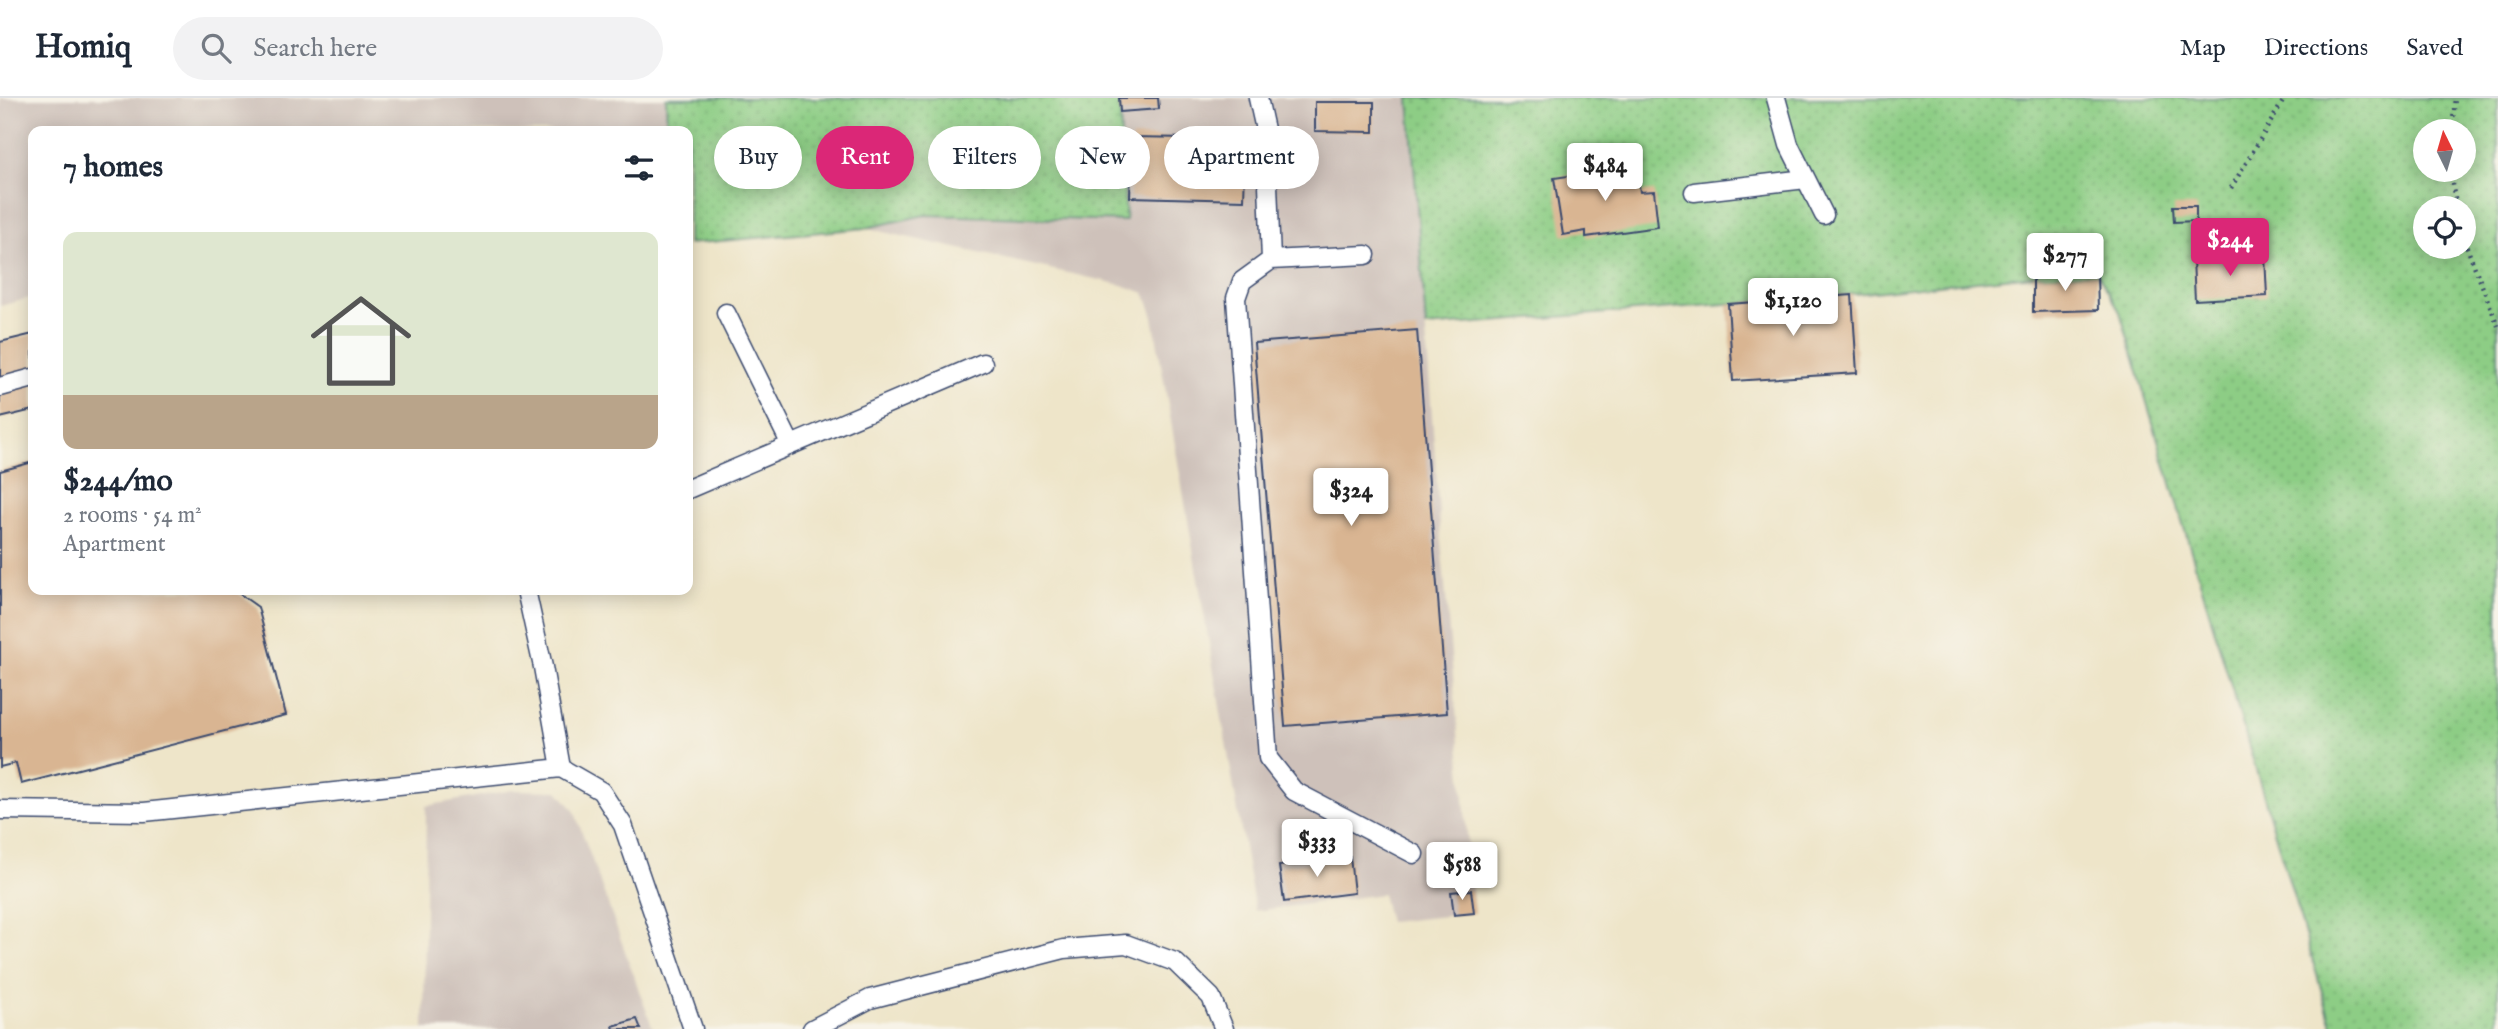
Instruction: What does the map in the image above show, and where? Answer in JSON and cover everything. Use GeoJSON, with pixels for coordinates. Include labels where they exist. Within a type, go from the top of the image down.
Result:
{"type":"FeatureCollection","features":[{"type":"Feature","properties":{"kind":"lane"},"geometry":{"type":"LineString","coordinates":[[1258,98],[1266,134],[1271,260]]}},
{"type":"Feature","properties":{"kind":"lane"},"geometry":{"type":"LineString","coordinates":[[1776,98],[1789,145],[1824,215]]}},
{"type":"Feature","properties":{"kind":"lane"},"geometry":{"type":"LineString","coordinates":[[1694,192],[1807,179]]}},
{"type":"Feature","properties":{"kind":"lane"},"geometry":{"type":"LineString","coordinates":[[1366,255],[1271,260],[1242,281],[1236,298],[1268,758],[1294,791],[1414,854]]}},
{"type":"Feature","properties":{"kind":"lane"},"geometry":{"type":"LineString","coordinates":[[726,313],[791,445]]}},
{"type":"Feature","properties":{"kind":"lane"},"geometry":{"type":"LineString","coordinates":[[693,487],[984,363]]}},
{"type":"Feature","properties":{"kind":"lane"},"geometry":{"type":"LineString","coordinates":[[0,387],[28,379]]}},
{"type":"Feature","properties":{"kind":"lane"},"geometry":{"type":"LineString","coordinates":[[527,595],[561,768]]}},
{"type":"Feature","properties":{"kind":"lane"},"geometry":{"type":"LineString","coordinates":[[0,810],[144,812],[561,768],[601,791],[623,825],[693,1029]]}},
{"type":"Feature","properties":{"kind":"lane"},"geometry":{"type":"LineString","coordinates":[[813,1029],[870,999],[1065,949],[1126,944],[1175,962],[1211,997],[1224,1029]]}},
{"type":"Feature","properties":{"kind":"path"},"geometry":{"type":"LineString","coordinates":[[2231,188],[2285,98]]}},
{"type":"Feature","properties":{"kind":"path"},"geometry":{"type":"LineString","coordinates":[[2453,119],[2455,98]]}},
{"type":"Feature","properties":{"kind":"path"},"geometry":{"type":"LineString","coordinates":[[2472,259],[2498,326]]}},
{"type":"Feature","properties":{"kind":"shaded area"},"geometry":{"type":"Polygon","coordinates":[[[0,98],[666,98],[667,126],[28,126],[28,298],[0,306],[0,98]]]}},
{"type":"Feature","properties":{"kind":"shaded area"},"geometry":{"type":"Polygon","coordinates":[[[1119,98],[1409,98],[1441,541],[1474,913],[1389,922],[1382,894],[1255,911],[1152,311],[1145,293],[1122,285],[866,228],[925,215],[1126,221],[1124,189],[1150,189],[1150,126],[1121,126],[1119,98]]]}},
{"type":"Feature","properties":{"kind":"shaded area"},"geometry":{"type":"Polygon","coordinates":[[[513,790],[558,791],[574,810],[653,1029],[424,1029],[426,806],[513,790]]]}},
{"type":"Feature","properties":{"kind":"green space"},"geometry":{"type":"Polygon","coordinates":[[[666,98],[1119,98],[1121,126],[1055,126],[1055,189],[1124,189],[1126,221],[925,215],[866,228],[693,244],[693,126],[667,126],[666,98]]]}},
{"type":"Feature","properties":{"kind":"green space"},"geometry":{"type":"Polygon","coordinates":[[[1409,98],[2498,98],[2498,1029],[2333,1029],[2120,312],[2098,274],[2033,275],[1854,294],[1426,327],[1409,98]]]}},
{"type":"Feature","properties":{"kind":"building"},"geometry":{"type":"Polygon","coordinates":[[[1119,98],[1158,98],[1159,109],[1120,112],[1119,98]]]}},
{"type":"Feature","properties":{"kind":"building"},"geometry":{"type":"Polygon","coordinates":[[[1315,102],[1374,102],[1374,132],[1319,131],[1319,126],[1315,126],[1315,102]]]}},
{"type":"Feature","properties":{"kind":"building"},"geometry":{"type":"Polygon","coordinates":[[[1150,137],[1164,138],[1164,189],[1244,189],[1244,200],[1130,197],[1130,189],[1150,189],[1150,137]]]}},
{"type":"Feature","properties":{"kind":"building"},"geometry":{"type":"Polygon","coordinates":[[[1636,166],[1640,192],[1654,191],[1658,227],[1586,237],[1586,231],[1563,235],[1554,178],[1636,166]]]}},
{"type":"Feature","properties":{"kind":"building"},"geometry":{"type":"Polygon","coordinates":[[[2173,206],[2196,206],[2196,221],[2174,222],[2173,206]]]}},
{"type":"Feature","properties":{"kind":"building"},"geometry":{"type":"Polygon","coordinates":[[[2265,256],[2267,296],[2195,300],[2193,260],[2265,256]]]}},
{"type":"Feature","properties":{"kind":"building"},"geometry":{"type":"Polygon","coordinates":[[[2097,274],[2098,310],[2033,312],[2033,275],[2097,274]]]}},
{"type":"Feature","properties":{"kind":"building"},"geometry":{"type":"Polygon","coordinates":[[[1852,295],[1857,373],[1733,381],[1728,304],[1852,295]]]}},
{"type":"Feature","properties":{"kind":"building"},"geometry":{"type":"Polygon","coordinates":[[[1417,330],[1447,713],[1285,726],[1254,343],[1417,330]]]}},
{"type":"Feature","properties":{"kind":"building"},"geometry":{"type":"Polygon","coordinates":[[[28,335],[28,411],[0,418],[0,342],[28,335]]]}},
{"type":"Feature","properties":{"kind":"building"},"geometry":{"type":"Polygon","coordinates":[[[28,463],[28,595],[241,595],[258,607],[286,715],[21,784],[16,763],[0,767],[0,471],[28,463]]]}},
{"type":"Feature","properties":{"kind":"building"},"geometry":{"type":"Polygon","coordinates":[[[1350,857],[1354,893],[1284,902],[1279,866],[1350,857]]]}},
{"type":"Feature","properties":{"kind":"building"},"geometry":{"type":"Polygon","coordinates":[[[1471,890],[1474,913],[1454,915],[1451,892],[1471,890]]]}},
{"type":"Feature","properties":{"kind":"building"},"geometry":{"type":"Polygon","coordinates":[[[637,1019],[641,1029],[614,1029],[613,1026],[637,1019]]]}}]}
